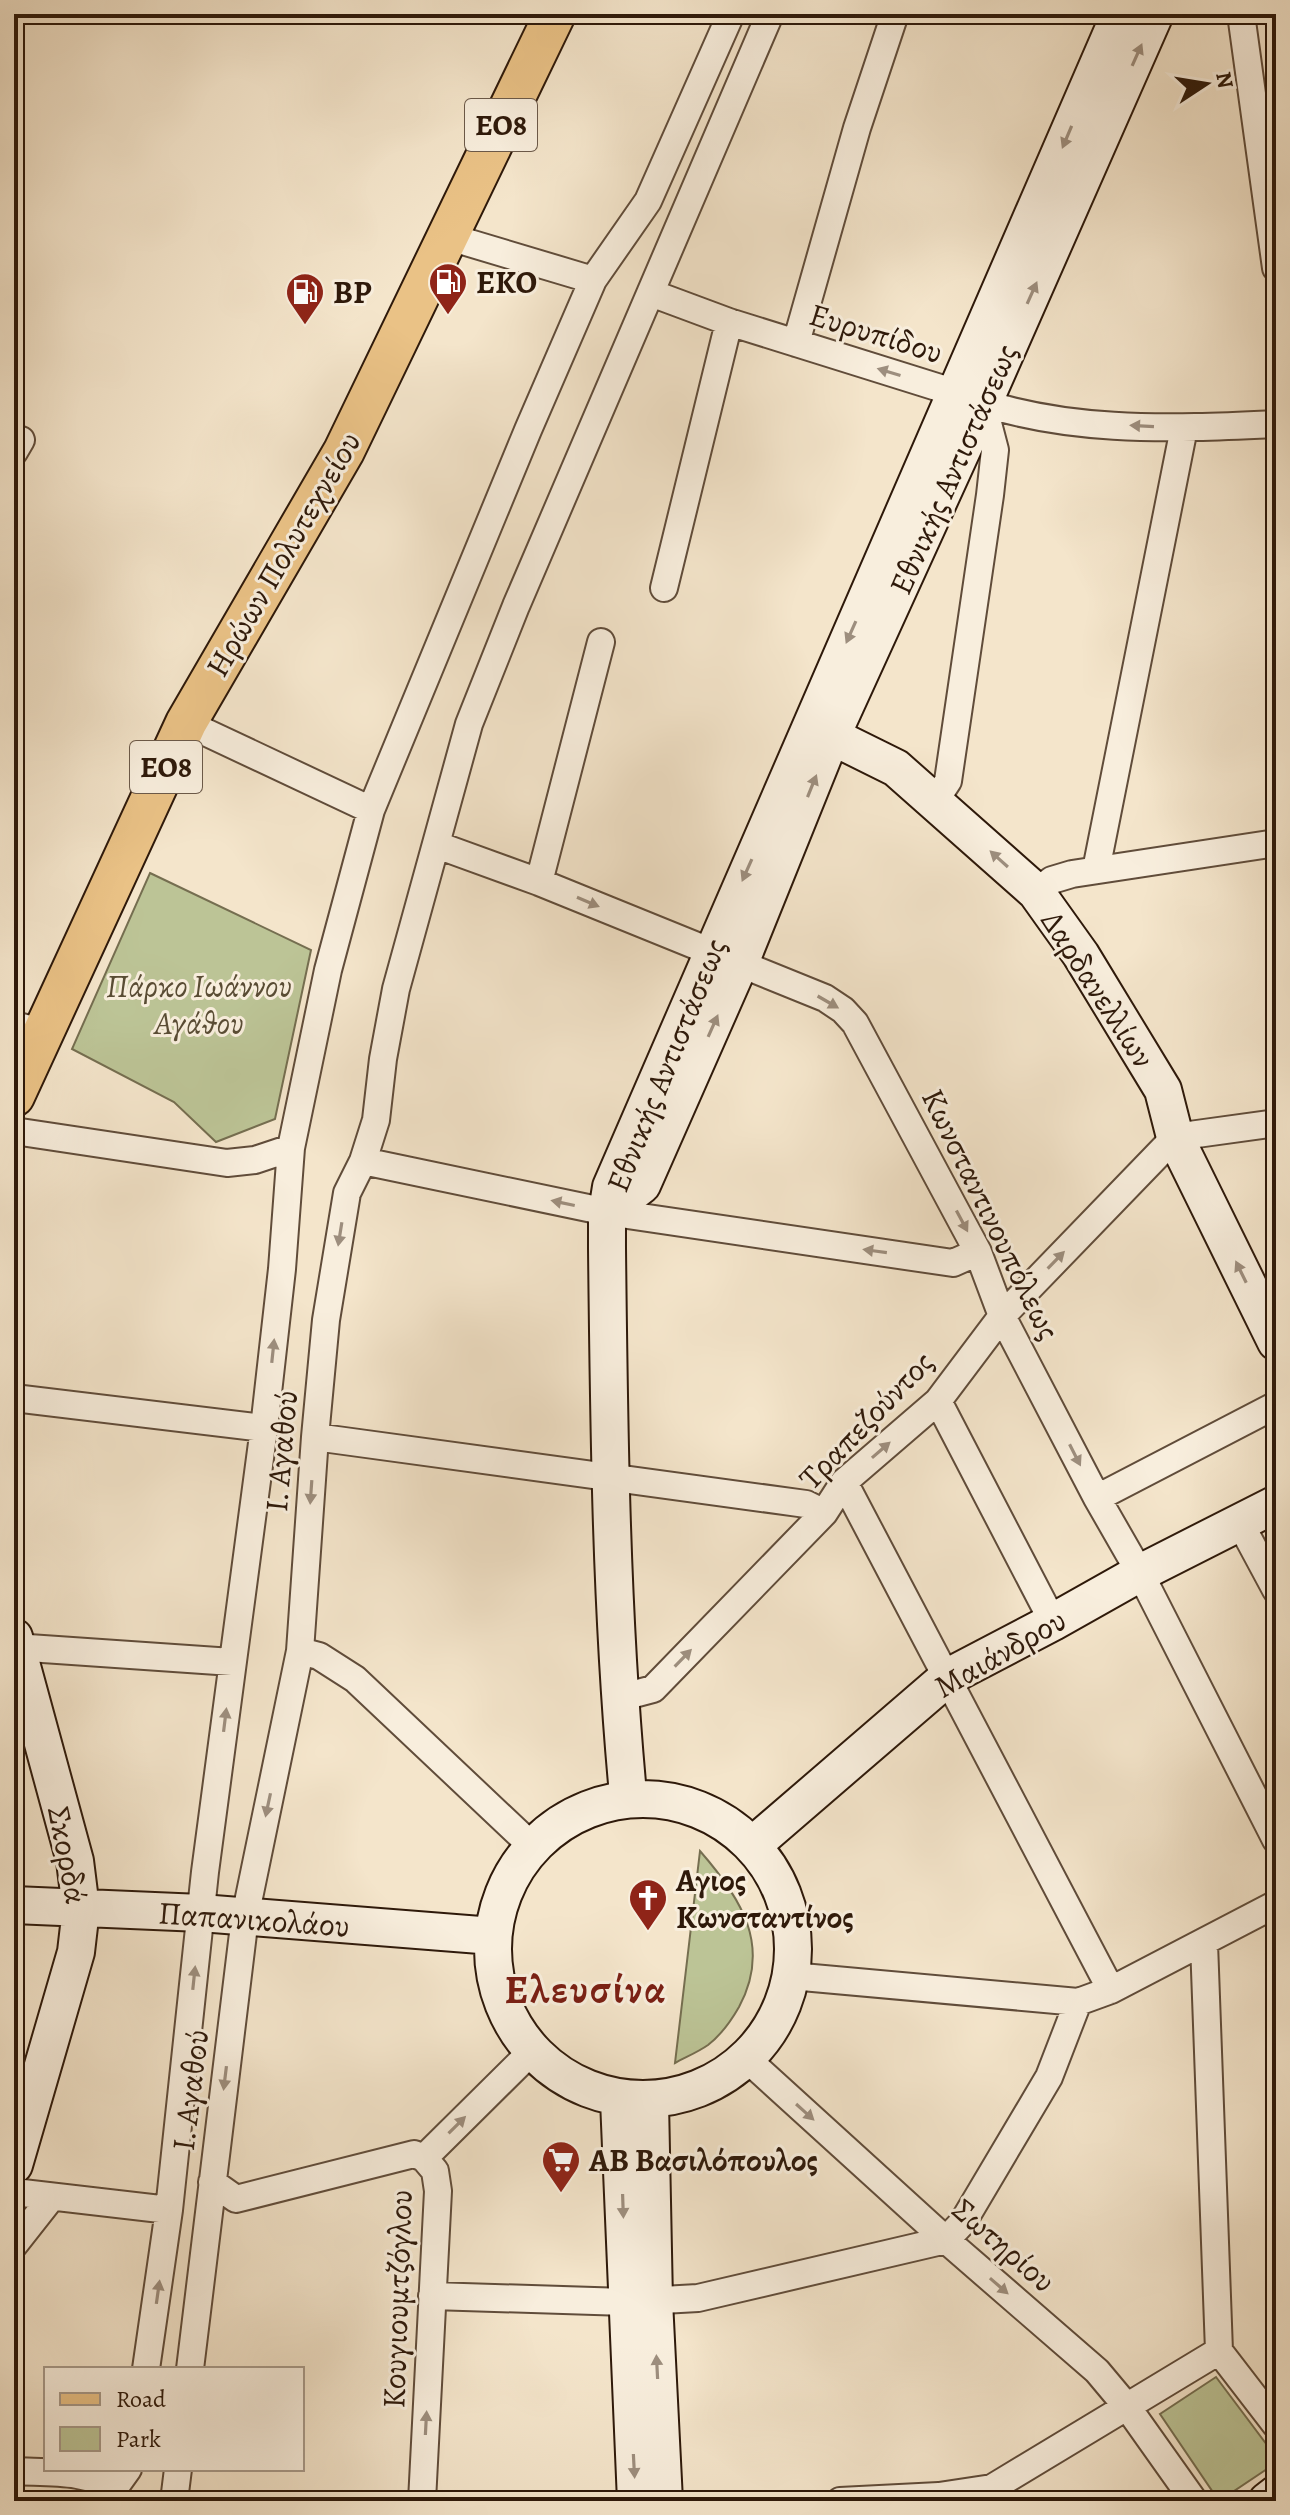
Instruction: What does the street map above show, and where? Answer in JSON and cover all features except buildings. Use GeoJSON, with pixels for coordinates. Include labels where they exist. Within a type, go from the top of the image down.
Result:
{"type":"FeatureCollection","features":[{"type":"Feature","properties":{"kind":"main road","name":"Ηρώων Πολυτεχνείου"},"geometry":{"type":"LineString","coordinates":[[14,1096],[28,1028],[186,723],[344,451],[555,14]]}},
{"type":"Feature","properties":{"kind":"street"},"geometry":{"type":"LineString","coordinates":[[146,2367],[169,2210],[201,1913],[264,1428],[282,1269],[291,1148],[328,970],[371,810],[528,430],[593,280],[648,201],[731,14]]}},
{"type":"Feature","properties":{"kind":"street","name":"Ι. Αγαθού"},"geometry":{"type":"LineString","coordinates":[[190,2367],[245,1917],[300,1651],[326,1320],[347,1193],[363,1161],[376,1120],[383,1059],[410,931],[469,724],[516,606],[770,14]]}},
{"type":"Feature","properties":{"kind":"street"},"geometry":{"type":"LineString","coordinates":[[796,343],[857,128],[895,14]]}},
{"type":"Feature","properties":{"kind":"street","name":"Εθνικής Αντιστάσεως"},"geometry":{"type":"LineString","coordinates":[[970,399],[1120,14]]}},
{"type":"Feature","properties":{"kind":"street","name":"Εθνικής Αντιστάσεως"},"geometry":{"type":"LineString","coordinates":[[628,1794],[619,1698],[610,1477],[607,1212],[611,1187],[726,958],[821,730],[970,399],[1155,14]]}},
{"type":"Feature","properties":{"kind":"street"},"geometry":{"type":"LineString","coordinates":[[1241,14],[1276,268]]}},
{"type":"Feature","properties":{"kind":"street"},"geometry":{"type":"LineString","coordinates":[[446,236],[593,280]]}},
{"type":"Feature","properties":{"kind":"street","name":"Ευρυπίδου"},"geometry":{"type":"LineString","coordinates":[[651,293],[729,322],[970,399],[1042,417],[1084,423],[1184,428],[1276,424]]}},
{"type":"Feature","properties":{"kind":"street"},"geometry":{"type":"LineString","coordinates":[[664,588],[729,322]]}},
{"type":"Feature","properties":{"kind":"street"},"geometry":{"type":"LineString","coordinates":[[935,801],[948,781],[995,450],[970,399]]}},
{"type":"Feature","properties":{"kind":"street"},"geometry":{"type":"LineString","coordinates":[[1096,870],[1184,428]]}},
{"type":"Feature","properties":{"kind":"street"},"geometry":{"type":"LineString","coordinates":[[539,882],[601,642]]}},
{"type":"Feature","properties":{"kind":"street"},"geometry":{"type":"LineString","coordinates":[[186,723],[371,810]]}},
{"type":"Feature","properties":{"kind":"street","name":"Δαρδανελλίων"},"geometry":{"type":"LineString","coordinates":[[821,730],[896,768],[1036,892],[1081,955],[1163,1090],[1175,1137],[1276,1342]]}},
{"type":"Feature","properties":{"kind":"street"},"geometry":{"type":"LineString","coordinates":[[1036,892],[1052,880],[1096,870],[1276,843]]}},
{"type":"Feature","properties":{"kind":"street","name":"Κωνσταντινουπόλεως"},"geometry":{"type":"LineString","coordinates":[[437,845],[539,882],[825,998],[855,1023],[978,1252],[1002,1316],[1097,1498],[1140,1573],[1276,1840]]}},
{"type":"Feature","properties":{"kind":"street"},"geometry":{"type":"LineString","coordinates":[[1175,1137],[1276,1123]]}},
{"type":"Feature","properties":{"kind":"street"},"geometry":{"type":"LineString","coordinates":[[14,1131],[227,1163],[255,1160],[291,1148]]}},
{"type":"Feature","properties":{"kind":"street","name":"Τραπεζούντος"},"geometry":{"type":"LineString","coordinates":[[619,1698],[653,1689],[824,1513],[844,1482],[938,1401],[1002,1316],[1175,1137]]}},
{"type":"Feature","properties":{"kind":"street"},"geometry":{"type":"LineString","coordinates":[[363,1161],[607,1212],[953,1263],[978,1252]]}},
{"type":"Feature","properties":{"kind":"street"},"geometry":{"type":"LineString","coordinates":[[14,1398],[264,1428]]}},
{"type":"Feature","properties":{"kind":"street"},"geometry":{"type":"LineString","coordinates":[[938,1401],[1053,1622]]}},
{"type":"Feature","properties":{"kind":"street"},"geometry":{"type":"LineString","coordinates":[[1097,1498],[1276,1405]]}},
{"type":"Feature","properties":{"kind":"street"},"geometry":{"type":"LineString","coordinates":[[315,1437],[806,1504],[824,1513]]}},
{"type":"Feature","properties":{"kind":"street"},"geometry":{"type":"LineString","coordinates":[[844,1482],[1111,1990]]}},
{"type":"Feature","properties":{"kind":"street","name":"Μαιάνδρου"},"geometry":{"type":"LineString","coordinates":[[753,1845],[948,1677],[1140,1573],[1276,1504]]}},
{"type":"Feature","properties":{"kind":"street"},"geometry":{"type":"LineString","coordinates":[[1240,1523],[1276,1590]]}},
{"type":"Feature","properties":{"kind":"street"},"geometry":{"type":"LineString","coordinates":[[15,1644],[232,1662]]}},
{"type":"Feature","properties":{"kind":"street","name":"Σκορδά"},"geometry":{"type":"LineString","coordinates":[[14,2165],[76,1952],[81,1909],[75,1861],[15,1644]]}},
{"type":"Feature","properties":{"kind":"street"},"geometry":{"type":"LineString","coordinates":[[300,1651],[319,1656],[355,1679],[533,1847]]}},
{"type":"Feature","properties":{"kind":"street"},"geometry":{"type":"LineString","coordinates":[[628,1794],[685,1804],[728,1824],[753,1845],[785,1895],[794,1939],[791,1976],[775,2025],[748,2060],[707,2087],[635,2101],[582,2088],[531,2052],[513,2025],[496,1982],[493,1936],[506,1888],[533,1847],[563,1821],[628,1794]]}},
{"type":"Feature","properties":{"kind":"street"},"geometry":{"type":"LineString","coordinates":[[791,1976],[1078,2002],[1111,1990],[1276,1904]]}},
{"type":"Feature","properties":{"kind":"street","name":"Παπανικολάου"},"geometry":{"type":"LineString","coordinates":[[14,1905],[201,1913],[493,1936]]}},
{"type":"Feature","properties":{"kind":"street"},"geometry":{"type":"LineString","coordinates":[[1204,1943],[1219,2351],[1276,2425]]}},
{"type":"Feature","properties":{"kind":"street"},"geometry":{"type":"LineString","coordinates":[[432,2296],[640,2301],[698,2298],[946,2240],[963,2222],[1049,2077],[1078,2002]]}},
{"type":"Feature","properties":{"kind":"street","name":"Κουγιουμτζόγλου"},"geometry":{"type":"LineString","coordinates":[[422,2501],[438,2191],[435,2171],[424,2158],[531,2052]]}},
{"type":"Feature","properties":{"kind":"street","name":"Σωτηρίου"},"geometry":{"type":"LineString","coordinates":[[748,2060],[946,2240],[1097,2371],[1128,2408],[1194,2501]]}},
{"type":"Feature","properties":{"kind":"street"},"geometry":{"type":"LineString","coordinates":[[635,2101],[640,2301],[636,2501]]}},
{"type":"Feature","properties":{"kind":"street"},"geometry":{"type":"LineString","coordinates":[[212,2182],[236,2199],[414,2154],[424,2158]]}},
{"type":"Feature","properties":{"kind":"street"},"geometry":{"type":"LineString","coordinates":[[14,2192],[169,2210]]}},
{"type":"Feature","properties":{"kind":"street"},"geometry":{"type":"LineString","coordinates":[[14,2245],[51,2198]]}},
{"type":"Feature","properties":{"kind":"street"},"geometry":{"type":"LineString","coordinates":[[640,2301],[664,2501]]}},
{"type":"Feature","properties":{"kind":"street"},"geometry":{"type":"LineString","coordinates":[[840,2501],[973,2496],[992,2488],[1128,2408],[1219,2351]]}},
{"type":"Feature","properties":{"kind":"street"},"geometry":{"type":"LineString","coordinates":[[14,2471],[80,2476],[118,2487]]}},
{"type":"Feature","properties":{"kind":"street"},"geometry":{"type":"LineString","coordinates":[[174,2501],[178,2471]]}},
{"type":"Feature","properties":{"kind":"street"},"geometry":{"type":"LineString","coordinates":[[1267,2501],[1276,2494]]}},
{"type":"Feature","properties":{"kind":"green space","name":"Πάρκο Ιωάννου Αγάθου"},"geometry":{"type":"Polygon","coordinates":[[[150,873],[311,950],[275,1119],[216,1142],[174,1102],[72,1049],[150,873]]]}},
{"type":"Feature","properties":{"kind":"green space"},"geometry":{"type":"Polygon","coordinates":[[[700,1851],[739,1905],[752,1943],[753,1964],[739,2007],[725,2028],[708,2045],[675,2063],[700,1851]]]}},
{"type":"Feature","properties":{"kind":"green space"},"geometry":{"type":"Polygon","coordinates":[[[1216,2377],[1276,2457],[1276,2463],[1219,2501],[1160,2414],[1216,2377]]]}},
{"type":"Feature","properties":{"kind":"place","name":"EKO"},"geometry":{"type":"Point","coordinates":[448,316]}},
{"type":"Feature","properties":{"kind":"place","name":"BP"},"geometry":{"type":"Point","coordinates":[305,326]}},
{"type":"Feature","properties":{"kind":"place","name":"Αγιος Κωνσταντίνος"},"geometry":{"type":"Point","coordinates":[648,1932]}},
{"type":"Feature","properties":{"kind":"place","name":"ΑΒ Βασιλόπουλος"},"geometry":{"type":"Point","coordinates":[561,2194]}},
{"type":"Feature","properties":{"kind":"district","name":"Ελευσίνα"},"geometry":{"type":"Point","coordinates":[586,1989]}}]}
